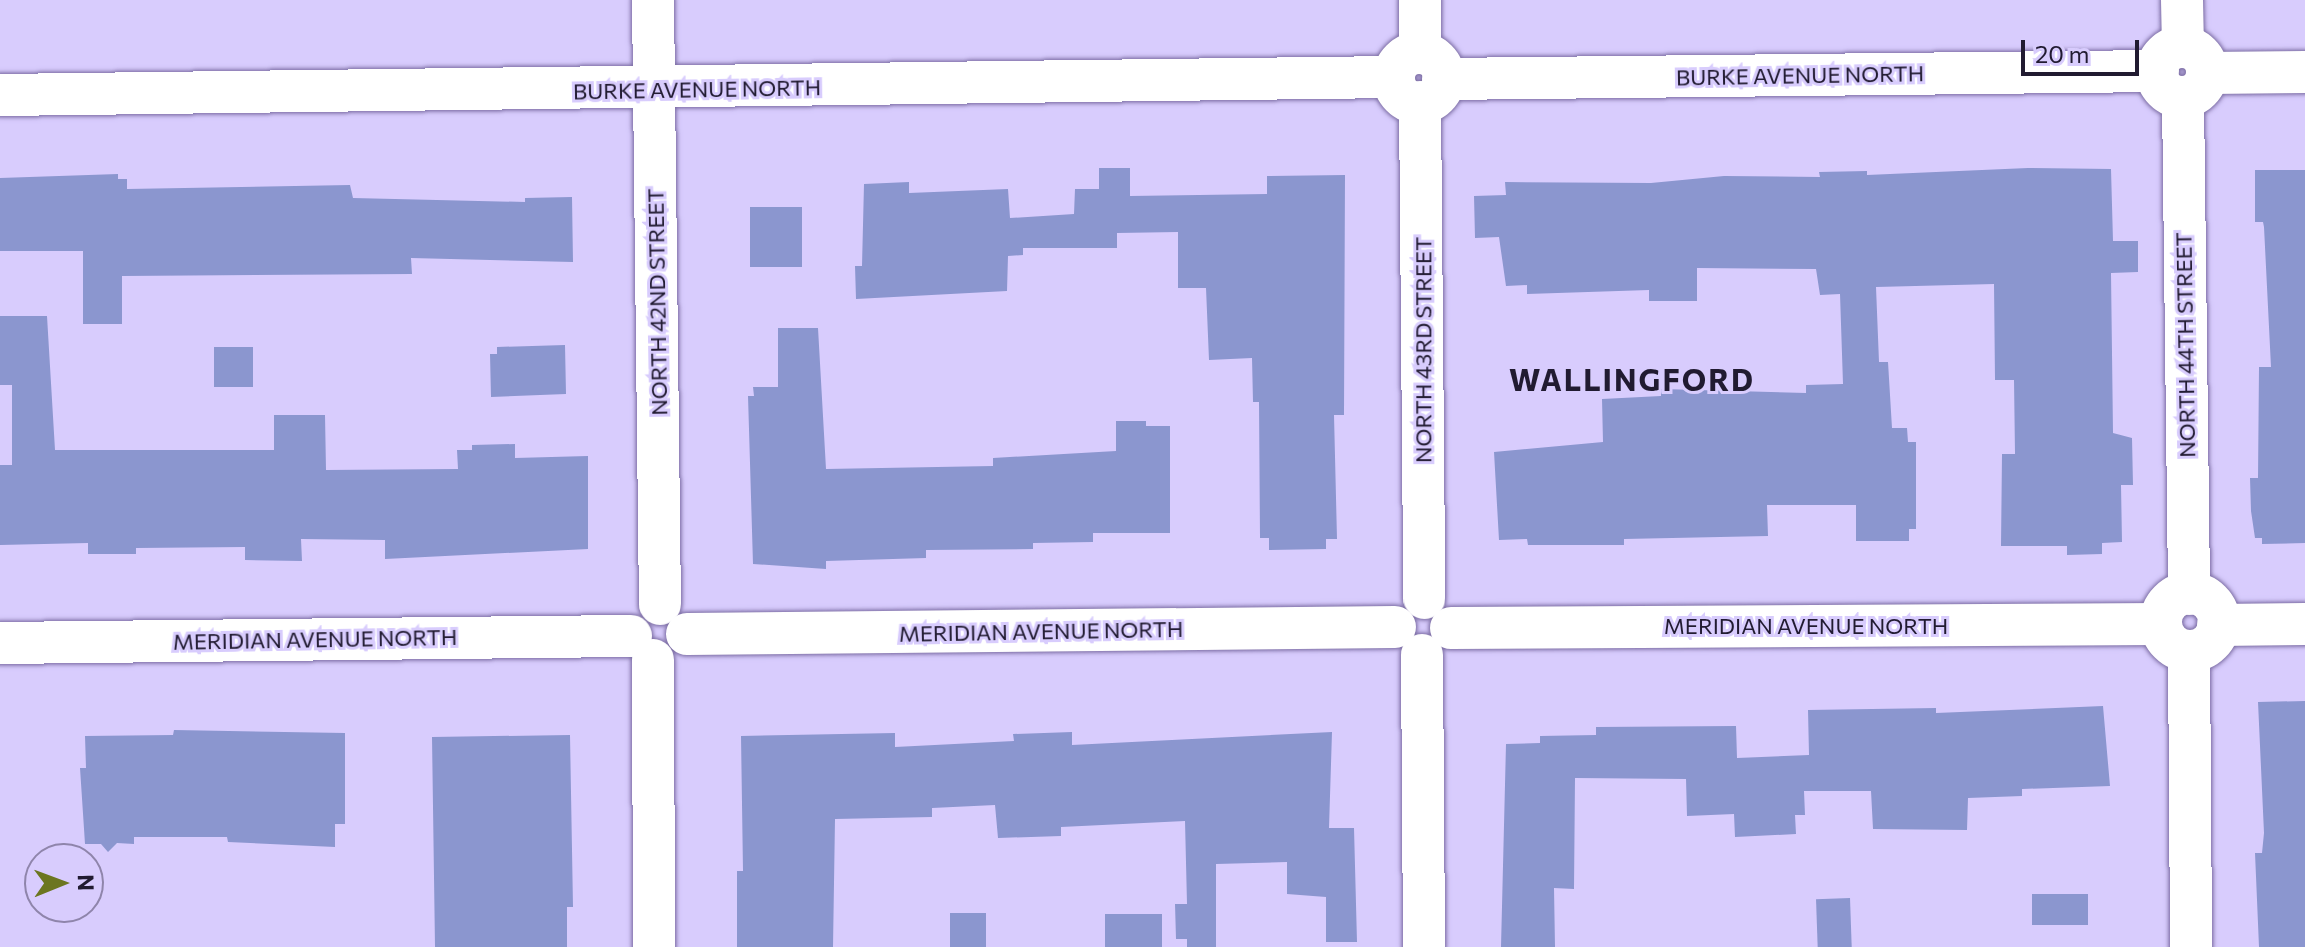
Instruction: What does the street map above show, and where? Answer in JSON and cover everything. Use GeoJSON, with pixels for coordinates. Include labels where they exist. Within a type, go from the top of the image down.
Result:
{"type":"FeatureCollection","features":[{"type":"Feature","properties":{"kind":"street","name":"NORTH 42ND STREET"},"geometry":{"type":"LineString","coordinates":[[653,0],[674,619]]}},
{"type":"Feature","properties":{"kind":"street","name":"NORTH 43RD STREET"},"geometry":{"type":"LineString","coordinates":[[1420,0],[1424,947]]}},
{"type":"Feature","properties":{"kind":"street","name":"NORTH 44TH STREET"},"geometry":{"type":"LineString","coordinates":[[2182,0],[2191,947]]}},
{"type":"Feature","properties":{"kind":"street","name":"BURKE AVENUE NORTH"},"geometry":{"type":"LineString","coordinates":[[0,95],[654,90],[1419,78],[2305,72]]}},
{"type":"Feature","properties":{"kind":"street"},"geometry":{"type":"LineString","coordinates":[[654,947],[640,612],[674,619]]}},
{"type":"Feature","properties":{"kind":"street","name":"MERIDIAN AVENUE NORTH"},"geometry":{"type":"LineString","coordinates":[[674,619],[1423,627],[2305,624]]}},
{"type":"Feature","properties":{"kind":"street","name":"MERIDIAN AVENUE NORTH"},"geometry":{"type":"LineString","coordinates":[[0,643],[642,648]]}},
{"type":"Feature","properties":{"kind":"building"},"geometry":{"type":"Polygon","coordinates":[[[1099,168],[1130,168],[1130,196],[1267,194],[1267,176],[1345,175],[1344,415],[1334,415],[1337,539],[1326,539],[1326,549],[1269,550],[1269,538],[1260,538],[1259,402],[1253,402],[1252,358],[1209,360],[1206,288],[1178,288],[1178,232],[1117,233],[1117,248],[1023,248],[1023,255],[1008,256],[1007,291],[856,299],[855,266],[862,266],[864,184],[909,182],[909,193],[1008,189],[1010,218],[1074,214],[1075,189],[1099,189],[1099,168]]]}},
{"type":"Feature","properties":{"kind":"building"},"geometry":{"type":"Polygon","coordinates":[[[2028,168],[2111,169],[2113,241],[2138,241],[2138,272],[2111,273],[2113,433],[2132,438],[2133,485],[2121,485],[2122,542],[2102,543],[2102,554],[2067,555],[2067,546],[2001,546],[2002,454],[2015,454],[2014,380],[1995,380],[1994,284],[1876,287],[1879,362],[1888,362],[1892,428],[1907,428],[1908,442],[1916,442],[1916,529],[1909,529],[1909,541],[1856,541],[1856,505],[1767,505],[1768,536],[1624,539],[1624,545],[1528,545],[1527,539],[1499,540],[1494,452],[1603,442],[1602,399],[1661,396],[1661,389],[1806,393],[1806,385],[1843,384],[1840,294],[1820,295],[1816,269],[1697,268],[1697,301],[1649,301],[1649,290],[1527,294],[1527,285],[1506,286],[1499,237],[1475,238],[1474,196],[1506,195],[1505,182],[1651,183],[1724,176],[1820,177],[1819,172],[1867,171],[1867,175],[2028,168]]]}},
{"type":"Feature","properties":{"kind":"building"},"geometry":{"type":"Polygon","coordinates":[[[2255,170],[2305,170],[2305,543],[2262,544],[2262,538],[2255,538],[2251,511],[2250,478],[2258,478],[2259,367],[2271,367],[2264,227],[2263,222],[2255,222],[2255,170]]]}},
{"type":"Feature","properties":{"kind":"building"},"geometry":{"type":"Polygon","coordinates":[[[118,174],[118,179],[127,179],[127,189],[350,185],[353,198],[525,202],[525,198],[572,197],[573,262],[411,258],[412,274],[122,276],[122,324],[83,324],[83,251],[0,251],[0,178],[118,174]]]}},
{"type":"Feature","properties":{"kind":"building"},"geometry":{"type":"Polygon","coordinates":[[[750,207],[802,207],[802,267],[750,267],[750,207]]]}},
{"type":"Feature","properties":{"kind":"building"},"geometry":{"type":"Polygon","coordinates":[[[0,316],[47,316],[55,450],[274,450],[274,415],[325,415],[326,470],[458,469],[457,450],[472,450],[472,445],[515,444],[515,458],[588,456],[588,549],[385,559],[385,540],[301,539],[302,561],[245,560],[245,547],[136,548],[136,554],[88,554],[88,543],[0,545],[0,465],[12,465],[12,385],[0,385],[0,316]]]}},
{"type":"Feature","properties":{"kind":"building"},"geometry":{"type":"Polygon","coordinates":[[[778,328],[818,328],[826,469],[993,466],[993,458],[1116,451],[1116,421],[1146,421],[1146,426],[1170,426],[1170,533],[1093,533],[1093,542],[1033,543],[1033,549],[926,550],[926,558],[826,561],[826,569],[753,564],[748,396],[754,396],[753,387],[778,387],[778,328]]]}},
{"type":"Feature","properties":{"kind":"building"},"geometry":{"type":"Polygon","coordinates":[[[565,345],[566,394],[491,397],[490,354],[497,354],[497,347],[565,345]]]}},
{"type":"Feature","properties":{"kind":"building"},"geometry":{"type":"Polygon","coordinates":[[[214,347],[253,347],[253,387],[214,387],[214,347]]]}},
{"type":"Feature","properties":{"kind":"building"},"geometry":{"type":"Polygon","coordinates":[[[2305,701],[2305,947],[2259,947],[2255,853],[2262,853],[2264,833],[2258,702],[2305,701]]]}},
{"type":"Feature","properties":{"kind":"building"},"geometry":{"type":"Polygon","coordinates":[[[2103,706],[2110,786],[2022,789],[2022,796],[1968,798],[1967,830],[1873,829],[1871,791],[1804,791],[1805,815],[1795,815],[1796,834],[1735,837],[1734,814],[1687,816],[1686,779],[1575,778],[1574,889],[1554,888],[1555,947],[1501,947],[1506,744],[1540,743],[1540,736],[1596,735],[1596,727],[1736,726],[1737,758],[1809,755],[1808,710],[1936,708],[1936,713],[2103,706]]]}},
{"type":"Feature","properties":{"kind":"building"},"geometry":{"type":"Polygon","coordinates":[[[174,730],[345,733],[345,824],[335,824],[335,847],[228,842],[227,837],[134,837],[134,844],[117,843],[108,852],[104,843],[85,843],[80,768],[86,768],[85,736],[173,735],[174,730]]]}},
{"type":"Feature","properties":{"kind":"building"},"geometry":{"type":"Polygon","coordinates":[[[1072,732],[1072,745],[1332,732],[1329,828],[1354,828],[1357,942],[1326,942],[1326,897],[1287,894],[1287,862],[1216,864],[1216,947],[1187,947],[1187,939],[1176,939],[1175,904],[1187,904],[1185,821],[1061,827],[1061,836],[998,838],[995,805],[932,808],[932,817],[835,819],[833,947],[737,947],[737,871],[743,871],[741,736],[895,733],[895,747],[1014,741],[1013,734],[1072,732]]]}},
{"type":"Feature","properties":{"kind":"building"},"geometry":{"type":"Polygon","coordinates":[[[570,735],[573,907],[567,907],[567,947],[435,947],[432,737],[570,735]]]}},
{"type":"Feature","properties":{"kind":"building"},"geometry":{"type":"Polygon","coordinates":[[[2032,894],[2088,894],[2088,925],[2032,925],[2032,894]]]}},
{"type":"Feature","properties":{"kind":"building"},"geometry":{"type":"Polygon","coordinates":[[[1850,898],[1852,947],[1818,947],[1816,899],[1850,898]]]}},
{"type":"Feature","properties":{"kind":"building"},"geometry":{"type":"Polygon","coordinates":[[[950,913],[986,913],[986,947],[950,947],[950,913]]]}},
{"type":"Feature","properties":{"kind":"building"},"geometry":{"type":"Polygon","coordinates":[[[1105,914],[1162,914],[1162,947],[1105,947],[1105,914]]]}},
{"type":"Feature","properties":{"kind":"district","name":"WALLINGFORD"},"geometry":{"type":"Point","coordinates":[1632,379]}}]}
